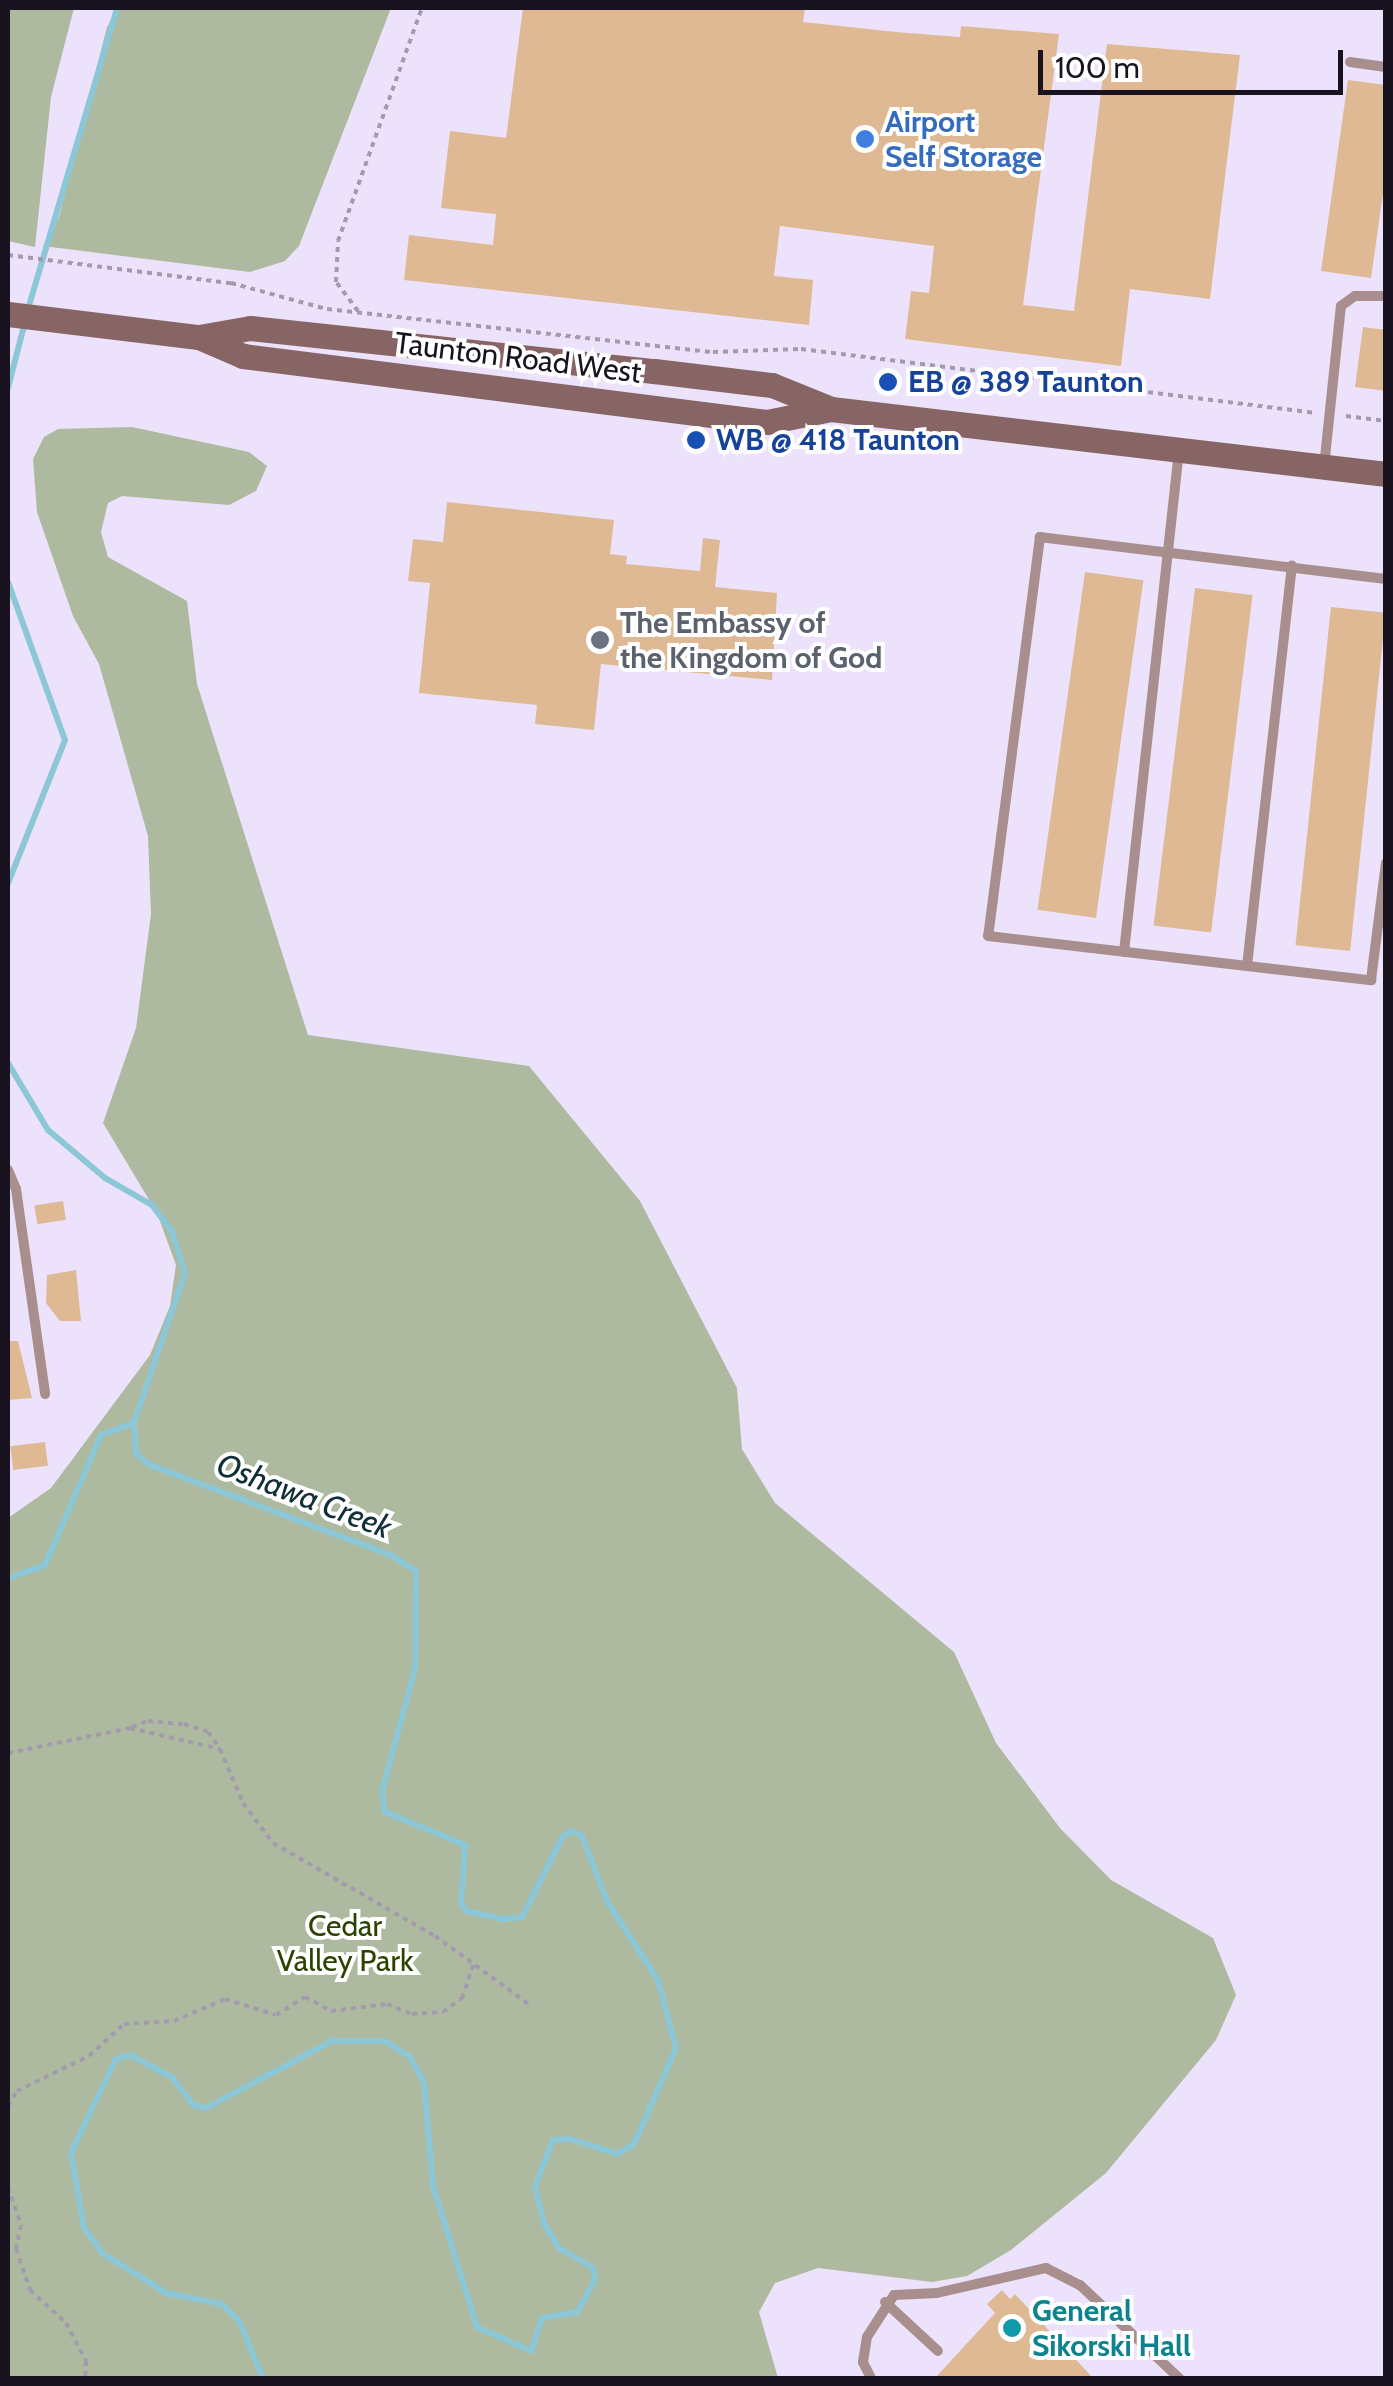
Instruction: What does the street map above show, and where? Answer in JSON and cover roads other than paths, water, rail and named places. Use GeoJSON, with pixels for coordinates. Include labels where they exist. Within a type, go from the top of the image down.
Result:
{"type":"FeatureCollection","features":[{"type":"Feature","properties":{"kind":"main road","name":"Taunton Road West"},"geometry":{"type":"LineString","coordinates":[[8,314],[198,338],[243,356],[767,422],[831,408]]}},
{"type":"Feature","properties":{"kind":"main road","name":"Taunton Road West"},"geometry":{"type":"LineString","coordinates":[[198,338],[250,328],[654,371],[772,385],[831,408],[1386,474]]}},
{"type":"Feature","properties":{"kind":"lane"},"geometry":{"type":"LineString","coordinates":[[1350,62],[1386,67]]}},
{"type":"Feature","properties":{"kind":"lane"},"geometry":{"type":"LineString","coordinates":[[1324,467],[1342,306],[1355,296],[1386,296]]}},
{"type":"Feature","properties":{"kind":"lane"},"geometry":{"type":"LineString","coordinates":[[1124,952],[1179,450]]}},
{"type":"Feature","properties":{"kind":"lane"},"geometry":{"type":"LineString","coordinates":[[1386,579],[1168,550],[1040,538],[988,936],[1371,980],[1386,863]]}},
{"type":"Feature","properties":{"kind":"lane"},"geometry":{"type":"LineString","coordinates":[[1247,966],[1292,566]]}},
{"type":"Feature","properties":{"kind":"lane"},"geometry":{"type":"LineString","coordinates":[[8,1170],[16,1189],[45,1394]]}},
{"type":"Feature","properties":{"kind":"lane"},"geometry":{"type":"LineString","coordinates":[[885,2302],[1027,2270],[1058,2270],[1179,2378]]}},
{"type":"Feature","properties":{"kind":"lane"},"geometry":{"type":"LineString","coordinates":[[885,2302],[938,2350]]}},
{"type":"Feature","properties":{"kind":"lane"},"geometry":{"type":"LineString","coordinates":[[871,2378],[864,2362],[867,2337],[885,2302]]}},
{"type":"Feature","properties":{"kind":"waterway","name":"Oshawa Creek"},"geometry":{"type":"LineString","coordinates":[[28,309],[117,8]]}},
{"type":"Feature","properties":{"kind":"waterway","name":"Oshawa Creek"},"geometry":{"type":"LineString","coordinates":[[8,388],[25,322]]}},
{"type":"Feature","properties":{"kind":"waterway","name":"Oshawa Creek"},"geometry":{"type":"LineString","coordinates":[[8,582],[65,740],[8,883]]}},
{"type":"Feature","properties":{"kind":"waterway","name":"Oshawa Creek"},"geometry":{"type":"LineString","coordinates":[[8,1063],[48,1130],[105,1178],[152,1205],[172,1232],[185,1273],[134,1423],[136,1454],[150,1465],[391,1555],[416,1571],[415,1669],[382,1791],[385,1812],[465,1845],[461,1903],[466,1911],[505,1919],[522,1917],[563,1836],[571,1831],[582,1836],[607,1901],[658,1980],[676,2048],[634,2144],[618,2154],[570,2139],[553,2140],[535,2187],[544,2224],[559,2248],[593,2268],[595,2280],[577,2312],[542,2318],[531,2351],[477,2327],[433,2186],[424,2083],[410,2057],[385,2041],[332,2041],[206,2108],[193,2105],[173,2078],[130,2055],[116,2059],[71,2153],[84,2228],[102,2253],[166,2293],[222,2304],[239,2321],[263,2378]]}},
{"type":"Feature","properties":{"kind":"waterway"},"geometry":{"type":"LineString","coordinates":[[8,1578],[45,1565],[101,1435],[134,1423]]}},
{"type":"Feature","properties":{"kind":"place","name":"Airport Self Storage"},"geometry":{"type":"Point","coordinates":[865,139]}},
{"type":"Feature","properties":{"kind":"place","name":"EB @ 389 Taunton"},"geometry":{"type":"Point","coordinates":[888,382]}},
{"type":"Feature","properties":{"kind":"place","name":"WB @ 418 Taunton"},"geometry":{"type":"Point","coordinates":[696,440]}},
{"type":"Feature","properties":{"kind":"place","name":"The Embassy of the Kingdom of God"},"geometry":{"type":"Point","coordinates":[600,640]}},
{"type":"Feature","properties":{"kind":"place","name":"General Sikorski Hall"},"geometry":{"type":"Point","coordinates":[1012,2328]}},
{"type":"Feature","properties":{"kind":"park label","name":"Cedar Valley Park"},"geometry":{"type":"Point","coordinates":[345,1943]}}]}
